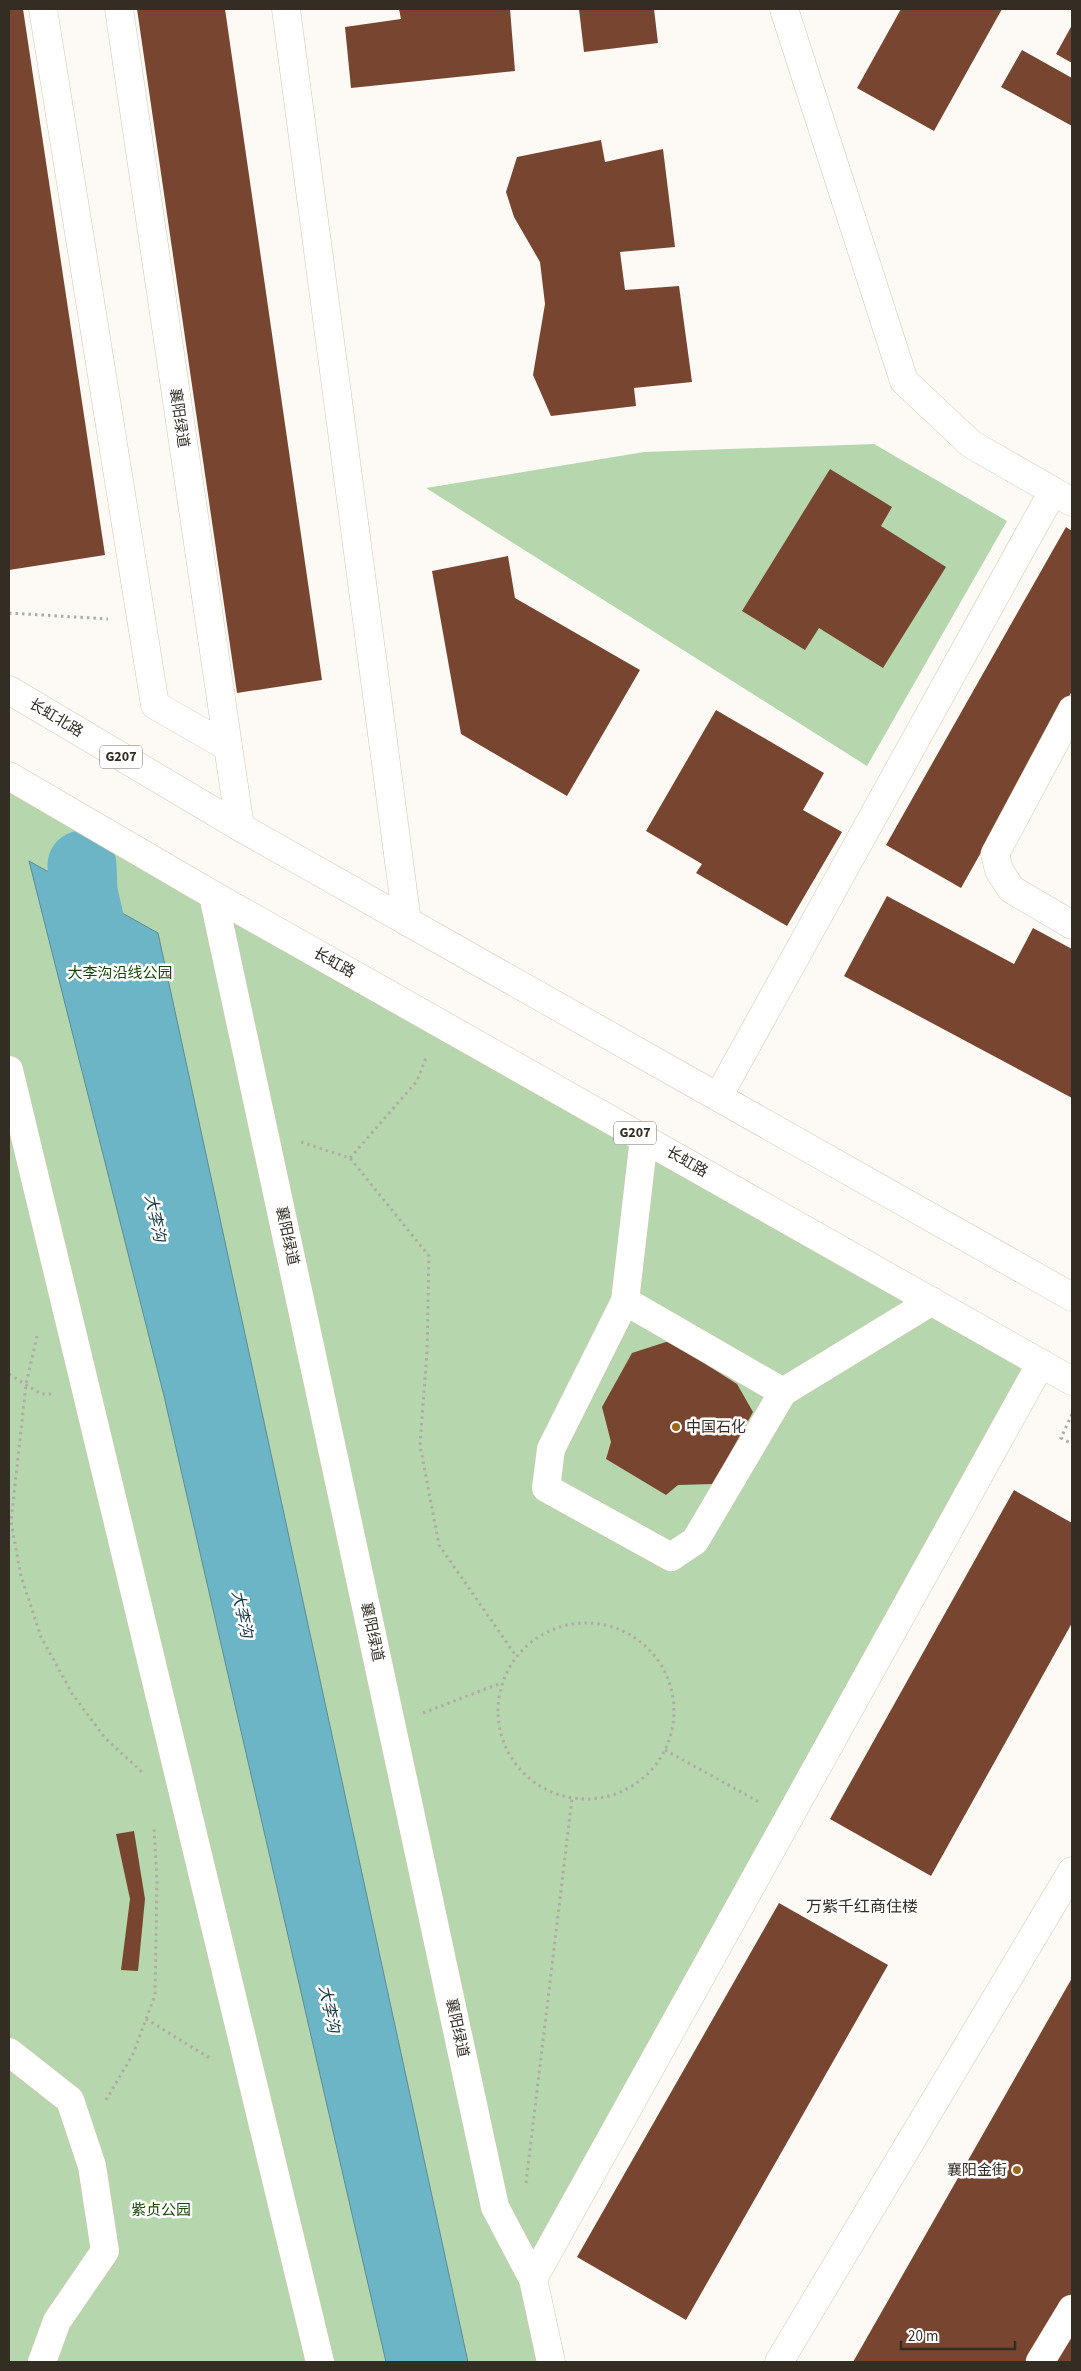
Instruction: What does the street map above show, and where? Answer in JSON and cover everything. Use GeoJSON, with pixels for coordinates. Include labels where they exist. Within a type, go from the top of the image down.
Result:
{"type":"FeatureCollection","features":[{"type":"Feature","properties":{"kind":"main road"},"geometry":{"type":"LineString","coordinates":[[43,9],[155,705],[228,747]]}},
{"type":"Feature","properties":{"kind":"main road","name":"襄阳绿道"},"geometry":{"type":"LineString","coordinates":[[118,9],[228,747],[236,825]]}},
{"type":"Feature","properties":{"kind":"main road"},"geometry":{"type":"LineString","coordinates":[[286,9],[407,922]]}},
{"type":"Feature","properties":{"kind":"main road"},"geometry":{"type":"LineString","coordinates":[[718,1097],[1063,497],[971,444],[904,381],[784,9]]}},
{"type":"Feature","properties":{"kind":"main road","name":"长虹北路"},"geometry":{"type":"LineString","coordinates":[[9,690],[236,825]]}},
{"type":"Feature","properties":{"kind":"main road"},"geometry":{"type":"LineString","coordinates":[[1072,710],[995,854],[998,870],[1011,889],[1072,925]]}},
{"type":"Feature","properties":{"kind":"main road","name":"G207"},"geometry":{"type":"LineString","coordinates":[[9,776],[205,890]]}},
{"type":"Feature","properties":{"kind":"main road","name":"G207"},"geometry":{"type":"LineString","coordinates":[[236,825],[1072,1297]]}},
{"type":"Feature","properties":{"kind":"main road","name":"襄阳绿道"},"geometry":{"type":"LineString","coordinates":[[205,890],[264,1131],[495,2208],[533,2279],[551,2362]]}},
{"type":"Feature","properties":{"kind":"main road","name":"长虹路"},"geometry":{"type":"LineString","coordinates":[[205,890],[1072,1381]]}},
{"type":"Feature","properties":{"kind":"main road"},"geometry":{"type":"LineString","coordinates":[[9,1070],[320,2362]]}},
{"type":"Feature","properties":{"kind":"main road"},"geometry":{"type":"LineString","coordinates":[[644,1138],[625,1301],[551,1449],[546,1488],[671,1557],[695,1541],[784,1392],[932,1301]]}},
{"type":"Feature","properties":{"kind":"main road"},"geometry":{"type":"LineString","coordinates":[[625,1301],[784,1392]]}},
{"type":"Feature","properties":{"kind":"main road"},"geometry":{"type":"LineString","coordinates":[[533,2279],[1041,1362]]}},
{"type":"Feature","properties":{"kind":"main road"},"geometry":{"type":"LineString","coordinates":[[779,2362],[1072,1871]]}},
{"type":"Feature","properties":{"kind":"main road"},"geometry":{"type":"LineString","coordinates":[[9,2052],[70,2100],[92,2166],[105,2250],[57,2322],[42,2362]]}},
{"type":"Feature","properties":{"kind":"main road"},"geometry":{"type":"LineString","coordinates":[[1040,2362],[1072,2309]]}},
{"type":"Feature","properties":{"kind":"path"},"geometry":{"type":"LineString","coordinates":[[10,614],[141,620]]}},
{"type":"Feature","properties":{"kind":"path"},"geometry":{"type":"LineString","coordinates":[[350,1158],[417,1081],[440,1023]]}},
{"type":"Feature","properties":{"kind":"path"},"geometry":{"type":"LineString","coordinates":[[264,1131],[350,1158],[429,1256],[427,1352],[420,1445],[439,1545],[516,1656]]}},
{"type":"Feature","properties":{"kind":"path"},"geometry":{"type":"LineString","coordinates":[[39,1326],[26,1384],[11,1522],[21,1576],[41,1638],[73,1695],[105,1738],[145,1775]]}},
{"type":"Feature","properties":{"kind":"path"},"geometry":{"type":"LineString","coordinates":[[9,1374],[41,1394],[87,1393]]}},
{"type":"Feature","properties":{"kind":"path"},"geometry":{"type":"LineString","coordinates":[[1072,1414],[1061,1438],[1072,1444]]}},
{"type":"Feature","properties":{"kind":"path"},"geometry":{"type":"LineString","coordinates":[[592,1622],[620,1629],[644,1644],[663,1666],[673,1693],[673,1722],[665,1750],[649,1773],[626,1789],[600,1798],[572,1798],[543,1788],[519,1769],[503,1743],[497,1713],[501,1683],[516,1656],[537,1636],[563,1625],[592,1622]]}},
{"type":"Feature","properties":{"kind":"path"},"geometry":{"type":"LineString","coordinates":[[392,1725],[501,1683]]}},
{"type":"Feature","properties":{"kind":"path"},"geometry":{"type":"LineString","coordinates":[[665,1750],[789,1818]]}},
{"type":"Feature","properties":{"kind":"path"},"geometry":{"type":"LineString","coordinates":[[525,2191],[572,1798]]}},
{"type":"Feature","properties":{"kind":"path"},"geometry":{"type":"LineString","coordinates":[[83,2139],[133,2054],[154,1995],[157,1881],[154,1820]]}},
{"type":"Feature","properties":{"kind":"path"},"geometry":{"type":"LineString","coordinates":[[146,2019],[254,2085]]}},
{"type":"Feature","properties":{"kind":"green space"},"geometry":{"type":"Polygon","coordinates":[[[874,444],[1007,521],[867,766],[426,488],[644,452],[874,444]]]}},
{"type":"Feature","properties":{"kind":"green space"},"geometry":{"type":"Polygon","coordinates":[[[9,777],[217,912],[1025,1370],[528,2268],[551,2362],[9,2362],[9,777]]]}},
{"type":"Feature","properties":{"kind":"water"},"geometry":{"type":"Polygon","coordinates":[[[29,861],[158,933],[468,2362],[386,2362],[164,1396],[29,861]]]}},
{"type":"Feature","properties":{"kind":"building"},"geometry":{"type":"Polygon","coordinates":[[[9,9],[23,9],[105,555],[9,570],[9,9]]]}},
{"type":"Feature","properties":{"kind":"building"},"geometry":{"type":"Polygon","coordinates":[[[137,9],[225,9],[322,680],[237,693],[137,9]]]}},
{"type":"Feature","properties":{"kind":"building"},"geometry":{"type":"Polygon","coordinates":[[[399,9],[510,9],[515,71],[351,88],[345,27],[401,19],[399,9]]]}},
{"type":"Feature","properties":{"kind":"building"},"geometry":{"type":"Polygon","coordinates":[[[579,9],[654,9],[658,43],[584,52],[579,9]]]}},
{"type":"Feature","properties":{"kind":"building"},"geometry":{"type":"Polygon","coordinates":[[[901,9],[1002,9],[934,131],[857,88],[901,9]]]}},
{"type":"Feature","properties":{"kind":"building"},"geometry":{"type":"Polygon","coordinates":[[[1072,25],[1072,63],[1056,54],[1072,25]]]}},
{"type":"Feature","properties":{"kind":"building"},"geometry":{"type":"Polygon","coordinates":[[[1022,50],[1072,78],[1072,126],[1001,87],[1022,50]]]}},
{"type":"Feature","properties":{"kind":"building"},"geometry":{"type":"Polygon","coordinates":[[[601,140],[605,162],[663,149],[675,247],[620,252],[625,290],[679,286],[692,382],[634,388],[636,406],[551,416],[533,375],[545,304],[540,262],[514,217],[506,192],[517,157],[601,140]]]}},
{"type":"Feature","properties":{"kind":"building"},"geometry":{"type":"Polygon","coordinates":[[[830,469],[892,507],[881,526],[946,567],[883,668],[819,628],[805,650],[742,611],[830,469]]]}},
{"type":"Feature","properties":{"kind":"building"},"geometry":{"type":"Polygon","coordinates":[[[1066,527],[1072,531],[1072,691],[961,888],[886,845],[1066,527]]]}},
{"type":"Feature","properties":{"kind":"building"},"geometry":{"type":"Polygon","coordinates":[[[508,556],[515,598],[640,670],[567,796],[461,734],[432,571],[508,556]]]}},
{"type":"Feature","properties":{"kind":"building"},"geometry":{"type":"Polygon","coordinates":[[[716,710],[824,773],[803,810],[842,832],[787,926],[696,873],[702,864],[646,831],[716,710]]]}},
{"type":"Feature","properties":{"kind":"building"},"geometry":{"type":"Polygon","coordinates":[[[887,896],[1014,964],[1033,928],[1072,949],[1072,1098],[844,976],[887,896]]]}},
{"type":"Feature","properties":{"kind":"building","name":"中国石化"},"geometry":{"type":"Polygon","coordinates":[[[669,1341],[737,1384],[753,1412],[713,1484],[678,1485],[666,1495],[606,1459],[611,1442],[602,1407],[632,1353],[669,1341]]]}},
{"type":"Feature","properties":{"kind":"building"},"geometry":{"type":"Polygon","coordinates":[[[1014,1490],[1072,1523],[1072,1623],[931,1876],[830,1819],[1014,1490]]]}},
{"type":"Feature","properties":{"kind":"building"},"geometry":{"type":"Polygon","coordinates":[[[134,1831],[145,1899],[138,1971],[121,1970],[130,1899],[116,1834],[134,1831]]]}},
{"type":"Feature","properties":{"kind":"building"},"geometry":{"type":"Polygon","coordinates":[[[779,1903],[888,1965],[686,2320],[577,2257],[779,1903]]]}},
{"type":"Feature","properties":{"kind":"building","name":"襄阳金街"},"geometry":{"type":"Polygon","coordinates":[[[1072,1978],[1072,2362],[853,2362],[1072,1978]]]}},
{"type":"Feature","properties":{"kind":"waterway","name":"大李沟"},"geometry":{"type":"LineString","coordinates":[[82,865],[83,892],[104,984]]}},
{"type":"Feature","properties":{"kind":"place","name":"中国石化"},"geometry":{"type":"Point","coordinates":[676,1427]}},
{"type":"Feature","properties":{"kind":"place","name":"襄阳金街"},"geometry":{"type":"Point","coordinates":[1017,2170]}},
{"type":"Feature","properties":{"kind":"district","name":"万紫千红商住楼"},"geometry":{"type":"Point","coordinates":[862,1907]}},
{"type":"Feature","properties":{"kind":"park label","name":"大李沟沿线公园"},"geometry":{"type":"Point","coordinates":[120,973]}},
{"type":"Feature","properties":{"kind":"park label","name":"紫贞公园"},"geometry":{"type":"Point","coordinates":[161,2210]}}]}
